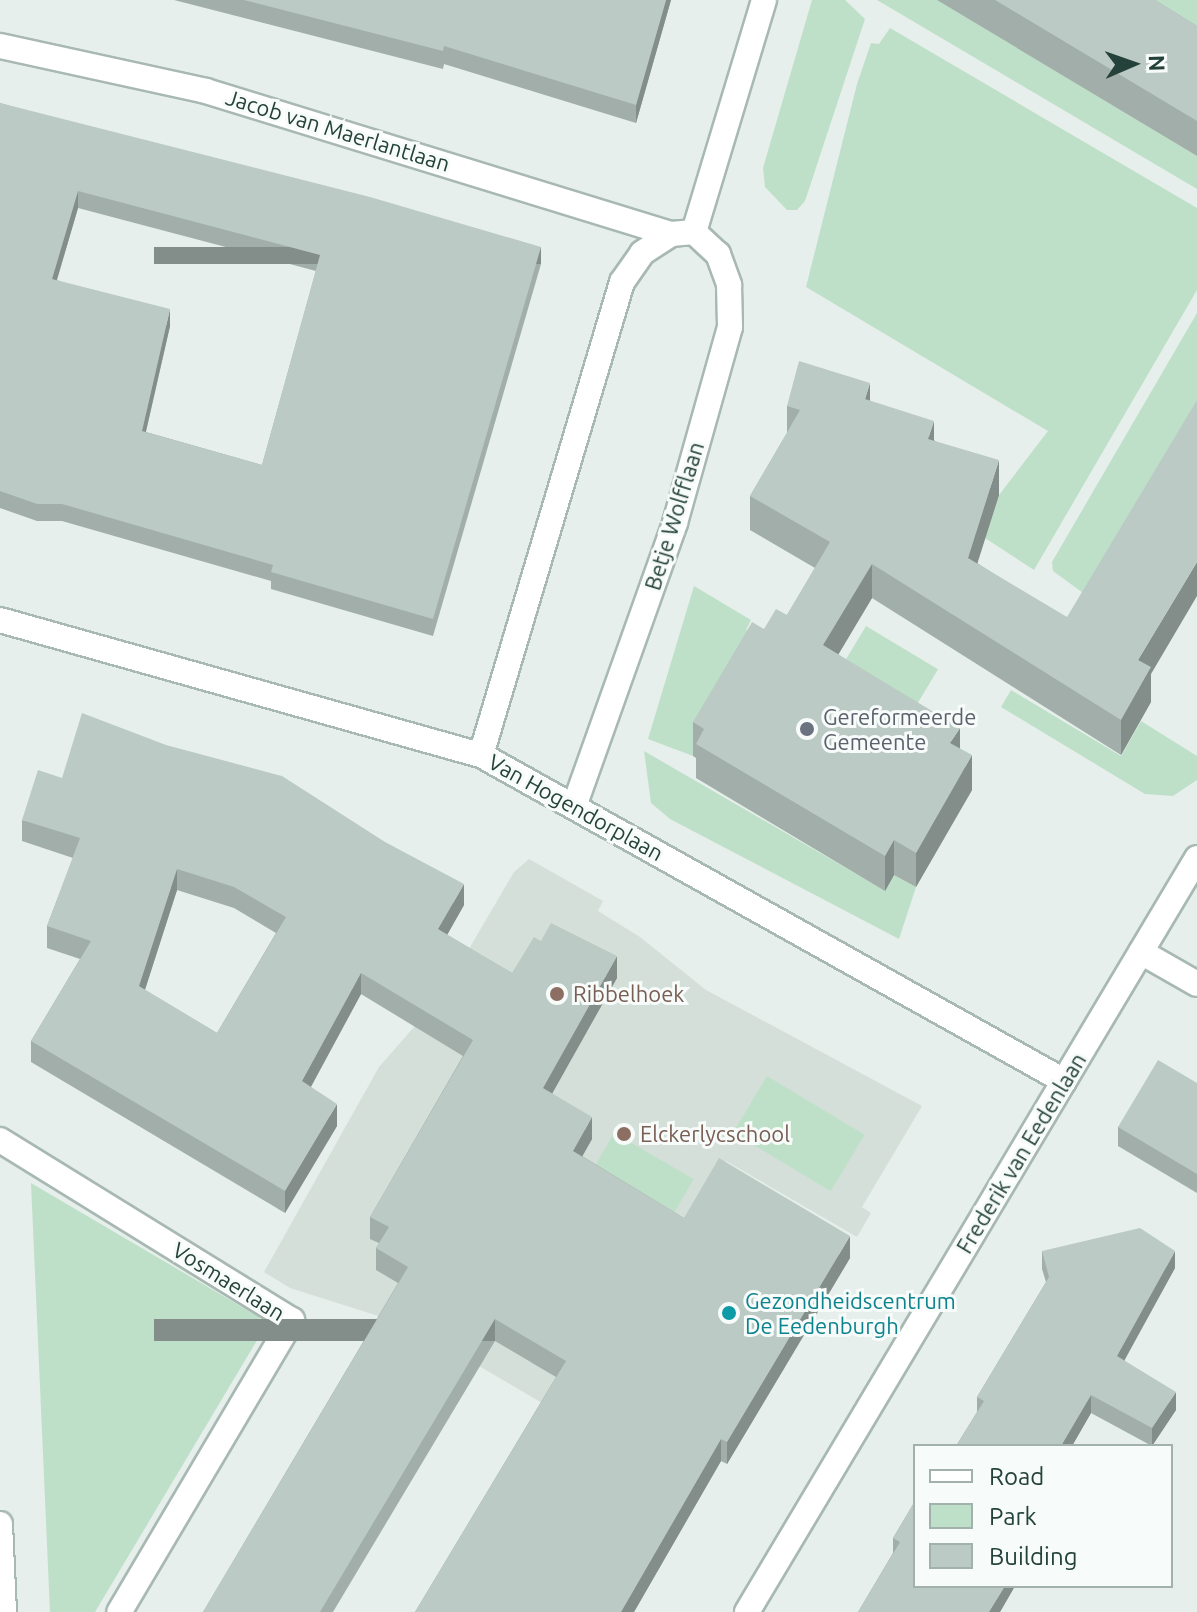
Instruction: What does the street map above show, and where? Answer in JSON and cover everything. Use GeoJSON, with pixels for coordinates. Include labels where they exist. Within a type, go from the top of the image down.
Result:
{"type":"FeatureCollection","features":[{"type":"Feature","properties":{"kind":"street"},"geometry":{"type":"LineString","coordinates":[[481,755],[622,282],[642,253],[683,233],[764,0]]}},
{"type":"Feature","properties":{"kind":"street","name":"Jacob van Maerlantlaan"},"geometry":{"type":"LineString","coordinates":[[0,46],[206,91],[683,233]]}},
{"type":"Feature","properties":{"kind":"street","name":"Betje Wolfflaan"},"geometry":{"type":"LineString","coordinates":[[575,804],[675,523],[730,327],[729,285],[718,254],[683,233]]}},
{"type":"Feature","properties":{"kind":"street","name":"Van Hogendorplaan"},"geometry":{"type":"LineString","coordinates":[[0,620],[481,755],[575,804],[1064,1081]]}},
{"type":"Feature","properties":{"kind":"street","name":"Frederik van Eedenlaan"},"geometry":{"type":"LineString","coordinates":[[747,1612],[1197,858]]}},
{"type":"Feature","properties":{"kind":"street"},"geometry":{"type":"LineString","coordinates":[[1141,952],[1197,984]]}},
{"type":"Feature","properties":{"kind":"street","name":"Vosmaerlaan"},"geometry":{"type":"LineString","coordinates":[[0,1140],[292,1320],[119,1612]]}},
{"type":"Feature","properties":{"kind":"street"},"geometry":{"type":"LineString","coordinates":[[0,1524],[4,1612]]}},
{"type":"Feature","properties":{"kind":"shaded area","name":"Elckerlycschool"},"geometry":{"type":"Polygon","coordinates":[[[529,859],[603,901],[598,911],[640,937],[706,990],[922,1106],[862,1207],[871,1213],[857,1237],[726,1161],[682,1234],[561,1367],[542,1403],[413,1327],[290,1288],[264,1272],[379,1067],[442,995],[514,872],[529,859]]]}},
{"type":"Feature","properties":{"kind":"green space"},"geometry":{"type":"Polygon","coordinates":[[[812,0],[845,0],[865,19],[805,201],[797,210],[787,210],[765,187],[763,168],[812,0]]]}},
{"type":"Feature","properties":{"kind":"green space"},"geometry":{"type":"Polygon","coordinates":[[[877,0],[938,0],[1197,156],[1197,189],[877,0]]]}},
{"type":"Feature","properties":{"kind":"green space"},"geometry":{"type":"Polygon","coordinates":[[[1118,0],[1197,0],[1197,48],[1118,0]]]}},
{"type":"Feature","properties":{"kind":"green space"},"geometry":{"type":"Polygon","coordinates":[[[890,28],[1197,208],[1197,290],[1034,570],[985,538],[999,495],[1048,431],[806,287],[857,84],[871,43],[879,44],[890,28]]]}},
{"type":"Feature","properties":{"kind":"green space"},"geometry":{"type":"Polygon","coordinates":[[[1197,313],[1197,452],[1103,592],[1174,635],[1161,650],[1053,571],[1052,562],[1197,313]]]}},
{"type":"Feature","properties":{"kind":"green space"},"geometry":{"type":"Polygon","coordinates":[[[694,586],[751,620],[746,630],[776,643],[693,756],[648,739],[694,586]]]}},
{"type":"Feature","properties":{"kind":"green space"},"geometry":{"type":"Polygon","coordinates":[[[866,626],[938,669],[905,725],[833,682],[866,626]]]}},
{"type":"Feature","properties":{"kind":"green space"},"geometry":{"type":"Polygon","coordinates":[[[1011,690],[1121,756],[1141,721],[1197,756],[1197,780],[1173,796],[1145,794],[1001,707],[1011,690]]]}},
{"type":"Feature","properties":{"kind":"green space"},"geometry":{"type":"Polygon","coordinates":[[[644,751],[884,890],[894,875],[916,887],[899,939],[670,819],[651,803],[644,751]]]}},
{"type":"Feature","properties":{"kind":"green space"},"geometry":{"type":"Polygon","coordinates":[[[767,1076],[865,1135],[831,1191],[733,1133],[767,1076]]]}},
{"type":"Feature","properties":{"kind":"green space"},"geometry":{"type":"Polygon","coordinates":[[[614,1133],[694,1179],[670,1221],[590,1175],[614,1133]]]}},
{"type":"Feature","properties":{"kind":"green space"},"geometry":{"type":"Polygon","coordinates":[[[31,1183],[259,1317],[262,1332],[95,1612],[50,1612],[31,1183]]]}},
{"type":"Feature","properties":{"kind":"building"},"geometry":{"type":"Polygon","coordinates":[[[244,0],[666,0],[636,105],[444,46],[443,51],[244,0]]]}},
{"type":"Feature","properties":{"kind":"building"},"geometry":{"type":"Polygon","coordinates":[[[995,0],[1155,0],[1197,26],[1197,121],[995,0]]]}},
{"type":"Feature","properties":{"kind":"building"},"geometry":{"type":"Polygon","coordinates":[[[0,103],[370,197],[541,247],[433,619],[271,572],[273,565],[62,504],[37,504],[0,491],[0,103]],[[78,191],[52,279],[170,309],[142,431],[262,465],[320,255],[78,191]]]}},
{"type":"Feature","properties":{"kind":"building"},"geometry":{"type":"Polygon","coordinates":[[[799,361],[870,383],[865,399],[934,421],[928,439],[999,460],[968,558],[1067,617],[1197,400],[1197,562],[1138,660],[1151,667],[1121,720],[872,564],[823,645],[960,728],[950,743],[972,755],[916,853],[894,840],[885,856],[696,744],[704,729],[693,722],[752,622],[764,629],[776,609],[787,615],[830,542],[750,496],[800,410],[787,406],[799,361]]]}},
{"type":"Feature","properties":{"kind":"building"},"geometry":{"type":"Polygon","coordinates":[[[82,713],[166,745],[282,776],[385,842],[464,884],[438,929],[512,973],[534,937],[541,941],[551,923],[617,956],[543,1088],[592,1117],[573,1151],[684,1218],[719,1158],[850,1236],[727,1442],[721,1439],[621,1612],[415,1612],[566,1361],[495,1319],[320,1612],[203,1612],[408,1267],[376,1248],[389,1227],[370,1217],[473,1040],[361,973],[302,1081],[337,1104],[285,1191],[31,1041],[91,941],[47,926],[80,838],[22,820],[38,770],[62,778],[82,713]],[[177,869],[139,986],[217,1033],[286,917],[234,887],[177,869]]]}},
{"type":"Feature","properties":{"kind":"building"},"geometry":{"type":"Polygon","coordinates":[[[1158,1060],[1197,1083],[1197,1174],[1118,1127],[1158,1060]]]}},
{"type":"Feature","properties":{"kind":"building"},"geometry":{"type":"Polygon","coordinates":[[[1140,1228],[1175,1251],[1117,1356],[1176,1392],[1152,1428],[1091,1395],[1062,1444],[957,1444],[984,1401],[977,1397],[1049,1277],[1042,1251],[1140,1228]]]}},
{"type":"Feature","properties":{"kind":"building"},"geometry":{"type":"Polygon","coordinates":[[[913,1504],[913,1588],[1004,1588],[989,1612],[858,1612],[900,1542],[893,1538],[913,1504]]]}},
{"type":"Feature","properties":{"kind":"place","name":"Gereformeerde Gemeente"},"geometry":{"type":"Point","coordinates":[807,729]}},
{"type":"Feature","properties":{"kind":"place","name":"Ribbelhoek"},"geometry":{"type":"Point","coordinates":[557,994]}},
{"type":"Feature","properties":{"kind":"place","name":"Elckerlycschool"},"geometry":{"type":"Point","coordinates":[624,1134]}},
{"type":"Feature","properties":{"kind":"place","name":"Gezondheidscentrum De Eedenburgh"},"geometry":{"type":"Point","coordinates":[729,1313]}}]}
